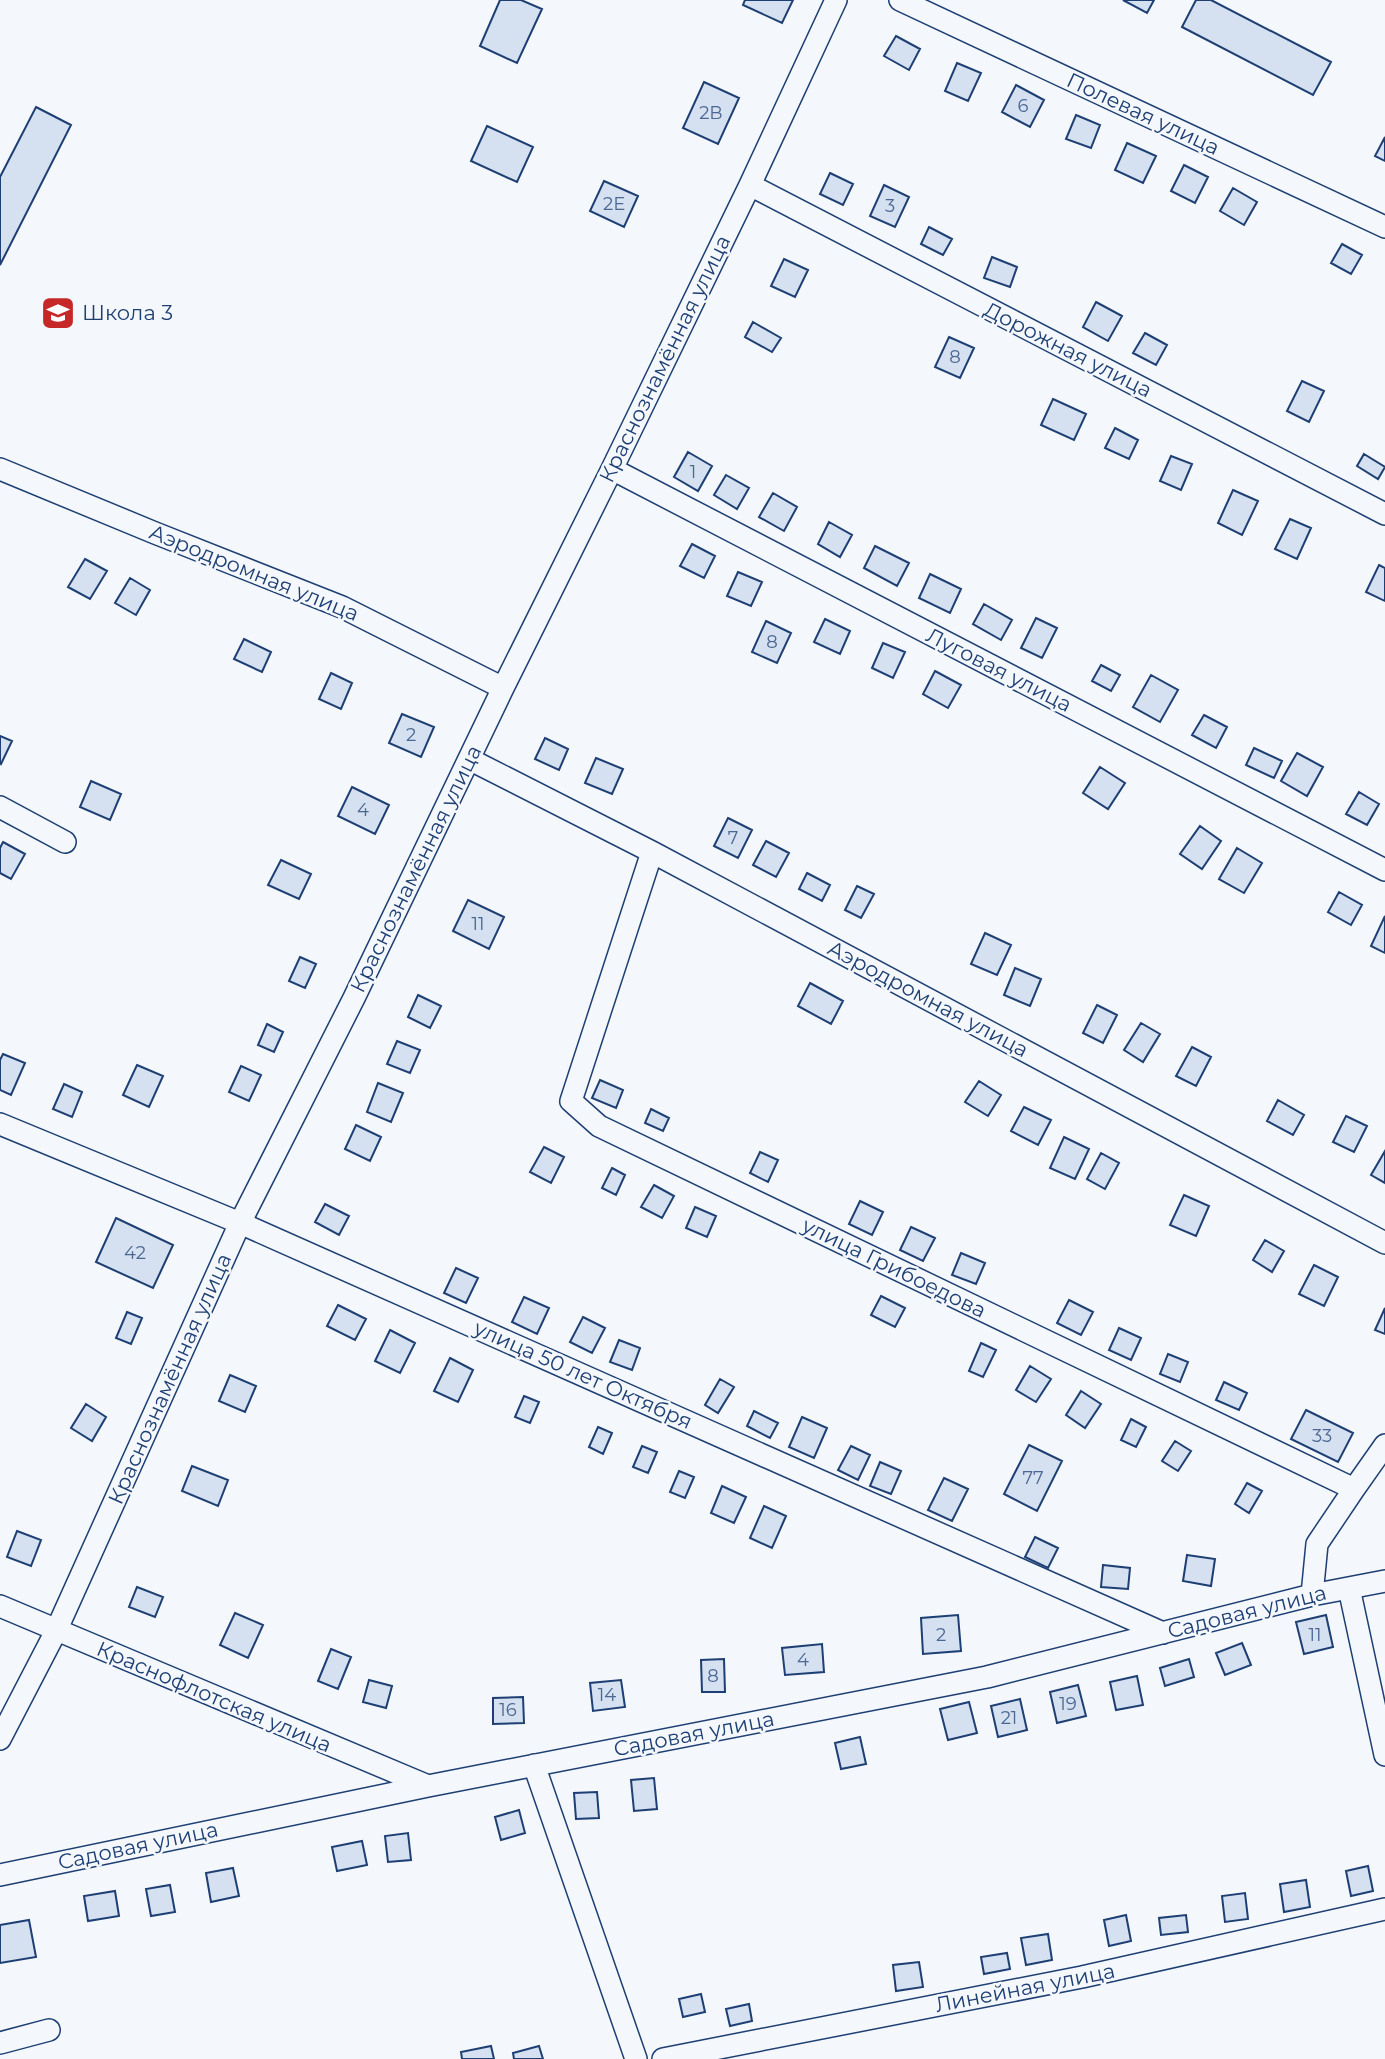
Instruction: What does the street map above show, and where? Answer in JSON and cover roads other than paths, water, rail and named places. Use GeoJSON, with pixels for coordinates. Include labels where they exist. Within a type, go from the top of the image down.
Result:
{"type":"FeatureCollection","features":[{"type":"Feature","properties":{"kind":"street","name":"Краснознамённая улица"},"geometry":{"type":"LineString","coordinates":[[0,1739],[56,1631],[240,1223],[354,998],[750,186],[836,0]]}},
{"type":"Feature","properties":{"kind":"street","name":"Полевая улица"},"geometry":{"type":"LineString","coordinates":[[900,0],[1385,227]]}},
{"type":"Feature","properties":{"kind":"street","name":"Дорожная улица"},"geometry":{"type":"LineString","coordinates":[[750,186],[1385,514]]}},
{"type":"Feature","properties":{"kind":"street","name":"Аэродромная улица"},"geometry":{"type":"LineString","coordinates":[[0,468],[342,607],[503,688]]}},
{"type":"Feature","properties":{"kind":"street","name":"Луговая улица"},"geometry":{"type":"LineString","coordinates":[[612,469],[1385,870]]}},
{"type":"Feature","properties":{"kind":"street","name":"Аэродромная улица"},"geometry":{"type":"LineString","coordinates":[[469,760],[652,852],[1385,1243]]}},
{"type":"Feature","properties":{"kind":"street"},"geometry":{"type":"LineString","coordinates":[[0,807],[65,842]]}},
{"type":"Feature","properties":{"kind":"street","name":"улица Грибоедова"},"geometry":{"type":"LineString","coordinates":[[652,852],[571,1101],[580,1110],[599,1126],[1354,1489]]}},
{"type":"Feature","properties":{"kind":"street","name":"улица 50 лет Октября"},"geometry":{"type":"LineString","coordinates":[[0,1124],[240,1223],[1163,1633]]}},
{"type":"Feature","properties":{"kind":"street"},"geometry":{"type":"LineString","coordinates":[[1312,1595],[1317,1544],[1385,1445]]}},
{"type":"Feature","properties":{"kind":"street","name":"Садовая улица"},"geometry":{"type":"LineString","coordinates":[[0,1875],[428,1786],[987,1677],[1312,1595],[1385,1581]]}},
{"type":"Feature","properties":{"kind":"street"},"geometry":{"type":"LineString","coordinates":[[1349,1588],[1385,1755]]}},
{"type":"Feature","properties":{"kind":"street","name":"Краснофлотская улица"},"geometry":{"type":"LineString","coordinates":[[0,1606],[428,1786]]}},
{"type":"Feature","properties":{"kind":"street"},"geometry":{"type":"LineString","coordinates":[[534,1765],[636,2059]]}},
{"type":"Feature","properties":{"kind":"street","name":"Линейная улица"},"geometry":{"type":"LineString","coordinates":[[663,2059],[1082,1977],[1385,1909]]}},
{"type":"Feature","properties":{"kind":"street"},"geometry":{"type":"LineString","coordinates":[[0,2043],[49,2030]]}},
{"type":"Feature","properties":{"kind":"place","name":"Школа 3"},"geometry":{"type":"Point","coordinates":[58,313]}}]}
